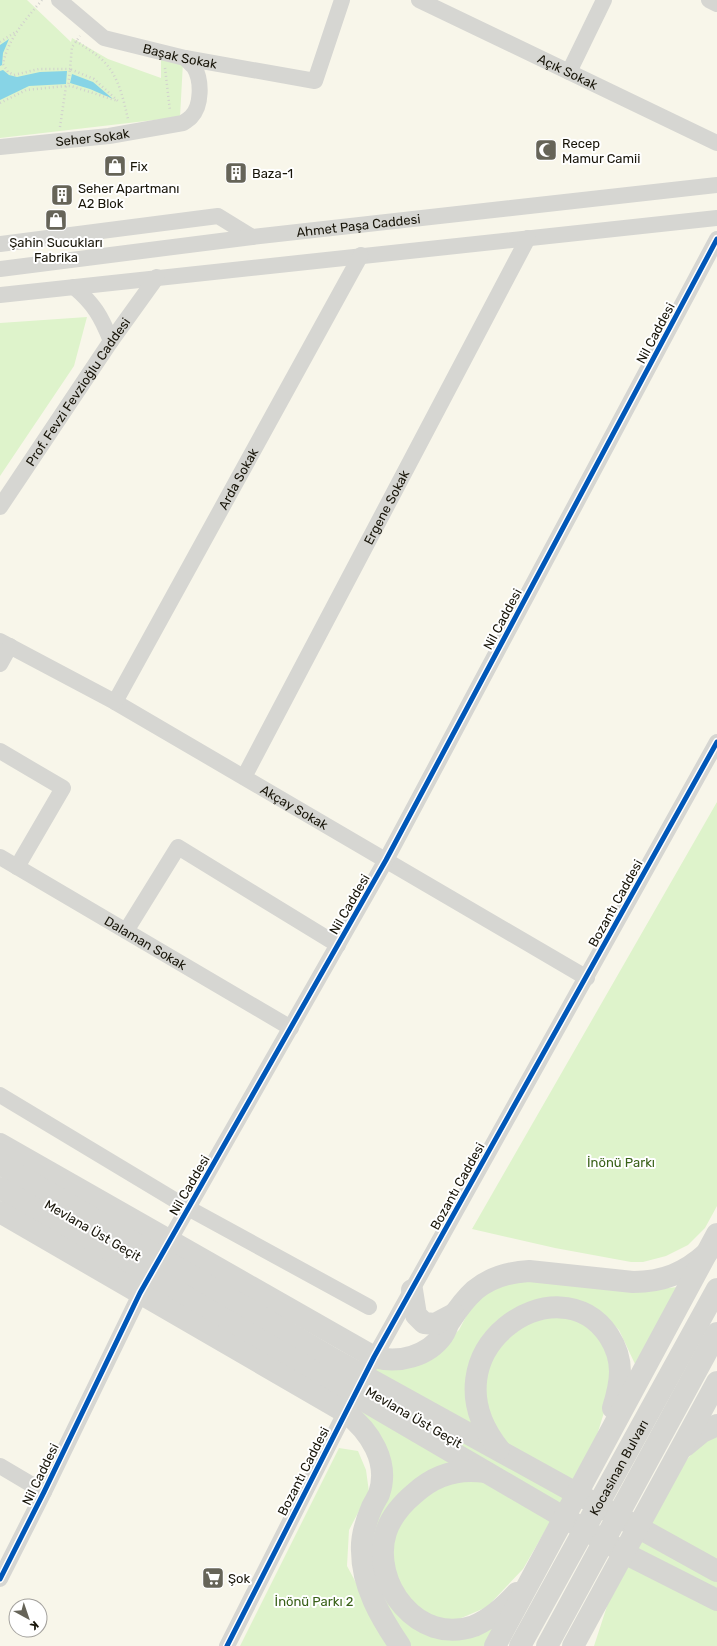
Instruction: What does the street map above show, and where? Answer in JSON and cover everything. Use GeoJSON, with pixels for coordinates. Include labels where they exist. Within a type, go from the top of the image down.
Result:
{"type":"FeatureCollection","features":[{"type":"Feature","properties":{"kind":"highway"},"geometry":{"type":"LineString","coordinates":[[0,1144],[374,1357],[383,1359],[400,1360],[418,1354],[436,1343],[443,1334],[454,1314],[476,1289],[508,1273],[529,1271],[633,1282],[647,1282],[673,1276],[697,1262],[712,1244]]}},
{"type":"Feature","properties":{"kind":"highway","name":"Mevlana Üst Geçit"},"geometry":{"type":"LineString","coordinates":[[0,1164],[335,1360],[714,1569]]}},
{"type":"Feature","properties":{"kind":"highway","name":"Mevlana Üst Geçit"},"geometry":{"type":"LineString","coordinates":[[0,1188],[630,1556],[717,1600]]}},
{"type":"Feature","properties":{"kind":"highway"},"geometry":{"type":"LineString","coordinates":[[77,1257],[97,1262],[111,1259],[121,1251],[125,1243],[124,1230],[118,1218],[105,1203]]}},
{"type":"Feature","properties":{"kind":"highway"},"geometry":{"type":"LineString","coordinates":[[0,1212],[346,1412],[368,1433],[374,1443],[379,1459],[381,1484],[379,1494],[366,1522],[362,1543],[362,1563],[368,1588],[400,1646]]}},
{"type":"Feature","properties":{"kind":"highway"},"geometry":{"type":"LineString","coordinates":[[495,1646],[712,1244]]}},
{"type":"Feature","properties":{"kind":"highway","name":"Kocasinan Bulvarı"},"geometry":{"type":"LineString","coordinates":[[520,1646],[717,1289]]}},
{"type":"Feature","properties":{"kind":"highway"},"geometry":{"type":"LineString","coordinates":[[412,1290],[416,1315],[424,1323],[435,1324],[454,1314]]}},
{"type":"Feature","properties":{"kind":"highway"},"geometry":{"type":"LineString","coordinates":[[500,1451],[486,1429],[477,1406],[475,1383],[479,1365],[488,1346],[501,1330],[514,1321],[526,1315],[548,1308],[566,1308],[588,1316],[606,1332],[616,1351],[620,1367],[619,1388],[598,1455]]}},
{"type":"Feature","properties":{"kind":"highway"},"geometry":{"type":"LineString","coordinates":[[282,1375],[300,1379],[317,1377],[326,1371],[331,1360],[330,1348],[326,1336],[313,1322]]}},
{"type":"Feature","properties":{"kind":"highway","name":"Kocasinan Bulvarı"},"geometry":{"type":"LineString","coordinates":[[547,1646],[717,1333]]}},
{"type":"Feature","properties":{"kind":"highway"},"geometry":{"type":"LineString","coordinates":[[573,1646],[717,1382]]}},
{"type":"Feature","properties":{"kind":"highway"},"geometry":{"type":"LineString","coordinates":[[675,1459],[692,1440],[702,1432],[717,1425]]}},
{"type":"Feature","properties":{"kind":"highway"},"geometry":{"type":"LineString","coordinates":[[486,1472],[465,1471],[443,1475],[420,1488],[404,1504],[392,1518],[385,1537],[384,1564],[389,1582],[400,1603],[415,1618],[434,1627],[452,1630],[474,1626],[484,1621],[509,1601],[535,1572]]}},
{"type":"Feature","properties":{"kind":"highway"},"geometry":{"type":"LineString","coordinates":[[697,1590],[707,1598],[717,1611]]}},
{"type":"Feature","properties":{"kind":"highway"},"geometry":{"type":"LineString","coordinates":[[586,1646],[599,1599]]}},
{"type":"Feature","properties":{"kind":"street","name":"Başak Sokak"},"geometry":{"type":"LineString","coordinates":[[59,0],[104,38],[185,58],[315,81],[342,0]]}},
{"type":"Feature","properties":{"kind":"street","name":"Açık Sokak"},"geometry":{"type":"LineString","coordinates":[[419,0],[717,143]]}},
{"type":"Feature","properties":{"kind":"street"},"geometry":{"type":"LineString","coordinates":[[569,72],[604,0]]}},
{"type":"Feature","properties":{"kind":"street"},"geometry":{"type":"LineString","coordinates":[[709,0],[717,4]]}},
{"type":"Feature","properties":{"kind":"street"},"geometry":{"type":"LineString","coordinates":[[178,124],[191,118],[196,110],[199,95],[197,75],[194,67],[185,58]]}},
{"type":"Feature","properties":{"kind":"street","name":"Seher Sokak"},"geometry":{"type":"LineString","coordinates":[[0,147],[109,136],[178,124]]}},
{"type":"Feature","properties":{"kind":"street","name":"Ahmet Paşa Caddesi"},"geometry":{"type":"LineString","coordinates":[[0,269],[252,237],[717,185]]}},
{"type":"Feature","properties":{"kind":"street"},"geometry":{"type":"LineString","coordinates":[[0,244],[218,216],[252,237]]}},
{"type":"Feature","properties":{"kind":"street"},"geometry":{"type":"LineString","coordinates":[[0,295],[361,255],[717,218]]}},
{"type":"Feature","properties":{"kind":"street","name":"Ergene Sokak"},"geometry":{"type":"LineString","coordinates":[[244,777],[528,238]]}},
{"type":"Feature","properties":{"kind":"street","name":"Nil Caddesi"},"geometry":{"type":"LineString","coordinates":[[0,1579],[44,1492],[140,1293],[386,860],[717,239]]}},
{"type":"Feature","properties":{"kind":"street","name":"Arda Sokak"},"geometry":{"type":"LineString","coordinates":[[115,702],[361,255]]}},
{"type":"Feature","properties":{"kind":"street","name":"Prof. Fevzi Fevzioğlu Caddesi"},"geometry":{"type":"LineString","coordinates":[[0,507],[112,341],[158,277]]}},
{"type":"Feature","properties":{"kind":"street"},"geometry":{"type":"LineString","coordinates":[[74,287],[90,301],[103,319],[112,341]]}},
{"type":"Feature","properties":{"kind":"street"},"geometry":{"type":"LineString","coordinates":[[0,664],[5,643]]}},
{"type":"Feature","properties":{"kind":"street","name":"Akçay Sokak"},"geometry":{"type":"LineString","coordinates":[[5,643],[115,702],[587,978]]}},
{"type":"Feature","properties":{"kind":"street","name":"Bozantı Caddesi"},"geometry":{"type":"LineString","coordinates":[[226,1646],[374,1357],[587,978],[717,742]]}},
{"type":"Feature","properties":{"kind":"street"},"geometry":{"type":"LineString","coordinates":[[0,751],[64,788],[17,867]]}},
{"type":"Feature","properties":{"kind":"street"},"geometry":{"type":"LineString","coordinates":[[126,931],[178,847],[338,945]]}},
{"type":"Feature","properties":{"kind":"street","name":"Dalaman Sokak"},"geometry":{"type":"LineString","coordinates":[[0,856],[291,1028]]}},
{"type":"Feature","properties":{"kind":"street"},"geometry":{"type":"LineString","coordinates":[[0,1095],[188,1208],[369,1308]]}},
{"type":"Feature","properties":{"kind":"street"},"geometry":{"type":"LineString","coordinates":[[0,1466],[44,1492]]}},
{"type":"Feature","properties":{"kind":"path"},"geometry":{"type":"LineString","coordinates":[[42,0],[19,29],[5,50],[4,67],[8,72],[14,75],[39,69],[70,69],[94,80],[118,101],[125,105]]}},
{"type":"Feature","properties":{"kind":"path"},"geometry":{"type":"LineString","coordinates":[[58,141],[70,69],[72,47],[88,25]]}},
{"type":"Feature","properties":{"kind":"path"},"geometry":{"type":"LineString","coordinates":[[0,42],[19,29]]}},
{"type":"Feature","properties":{"kind":"path"},"geometry":{"type":"LineString","coordinates":[[76,41],[98,56],[110,69],[120,88],[132,132]]}},
{"type":"Feature","properties":{"kind":"path"},"geometry":{"type":"LineString","coordinates":[[163,52],[178,124]]}},
{"type":"Feature","properties":{"kind":"path"},"geometry":{"type":"LineString","coordinates":[[0,68],[4,67]]}},
{"type":"Feature","properties":{"kind":"path"},"geometry":{"type":"LineString","coordinates":[[0,103],[26,90],[67,86],[118,101]]}},
{"type":"Feature","properties":{"kind":"green space"},"geometry":{"type":"Polygon","coordinates":[[[0,0],[27,0],[71,42],[72,38],[108,59],[161,78],[161,55],[183,62],[180,117],[0,138],[0,0]]]}},
{"type":"Feature","properties":{"kind":"green space"},"geometry":{"type":"Polygon","coordinates":[[[87,317],[74,366],[0,476],[0,323],[87,317]]]}},
{"type":"Feature","properties":{"kind":"green space","name":"İnönü Parkı"},"geometry":{"type":"Polygon","coordinates":[[[717,802],[717,1206],[705,1228],[688,1245],[666,1256],[643,1262],[631,1262],[555,1248],[472,1229],[717,802]]]}},
{"type":"Feature","properties":{"kind":"green space"},"geometry":{"type":"Polygon","coordinates":[[[529,1277],[639,1291],[678,1287],[635,1364],[619,1330],[595,1308],[564,1317],[585,1324],[601,1340],[615,1377],[593,1448],[523,1569],[487,1607],[459,1619],[404,1620],[499,1623],[487,1646],[411,1646],[394,1621],[373,1583],[369,1537],[386,1494],[355,1408],[378,1366],[437,1350],[459,1330],[472,1305],[494,1287],[529,1277]]]}},
{"type":"Feature","properties":{"kind":"green space"},"geometry":{"type":"Polygon","coordinates":[[[717,1434],[717,1646],[594,1646],[609,1600],[680,1468],[698,1446],[717,1434]]]}},
{"type":"Feature","properties":{"kind":"green space","name":"İnönü Parkı 2"},"geometry":{"type":"Polygon","coordinates":[[[339,1448],[358,1451],[366,1470],[369,1492],[349,1530],[347,1566],[390,1646],[240,1646],[339,1448]]]}},
{"type":"Feature","properties":{"kind":"water"},"geometry":{"type":"Polygon","coordinates":[[[9,39],[3,53],[2,65],[0,66],[0,45],[9,39]]]}},
{"type":"Feature","properties":{"kind":"water"},"geometry":{"type":"Polygon","coordinates":[[[3,70],[9,75],[17,77],[40,72],[67,71],[66,84],[29,86],[0,100],[0,71],[3,70]]]}},
{"type":"Feature","properties":{"kind":"water"},"geometry":{"type":"Polygon","coordinates":[[[72,74],[93,82],[113,99],[90,89],[70,83],[72,74]]]}},
{"type":"Feature","properties":{"kind":"cycle path"},"geometry":{"type":"LineString","coordinates":[[0,1579],[44,1492],[140,1293],[386,860],[717,239]]}},
{"type":"Feature","properties":{"kind":"cycle path"},"geometry":{"type":"LineString","coordinates":[[227,1646],[374,1357],[717,742]]}},
{"type":"Feature","properties":{"kind":"place","name":"Recep Mamur Camii"},"geometry":{"type":"Point","coordinates":[546,150]}},
{"type":"Feature","properties":{"kind":"place","name":"Fix"},"geometry":{"type":"Point","coordinates":[115,166]}},
{"type":"Feature","properties":{"kind":"place","name":"Baza-1"},"geometry":{"type":"Point","coordinates":[236,173]}},
{"type":"Feature","properties":{"kind":"place","name":"Seher Apartmanı A2 Blok"},"geometry":{"type":"Point","coordinates":[62,195]}},
{"type":"Feature","properties":{"kind":"place","name":"Şahin Sucukları Fabrika"},"geometry":{"type":"Point","coordinates":[56,220]}},
{"type":"Feature","properties":{"kind":"place","name":"Şok"},"geometry":{"type":"Point","coordinates":[213,1578]}}]}
